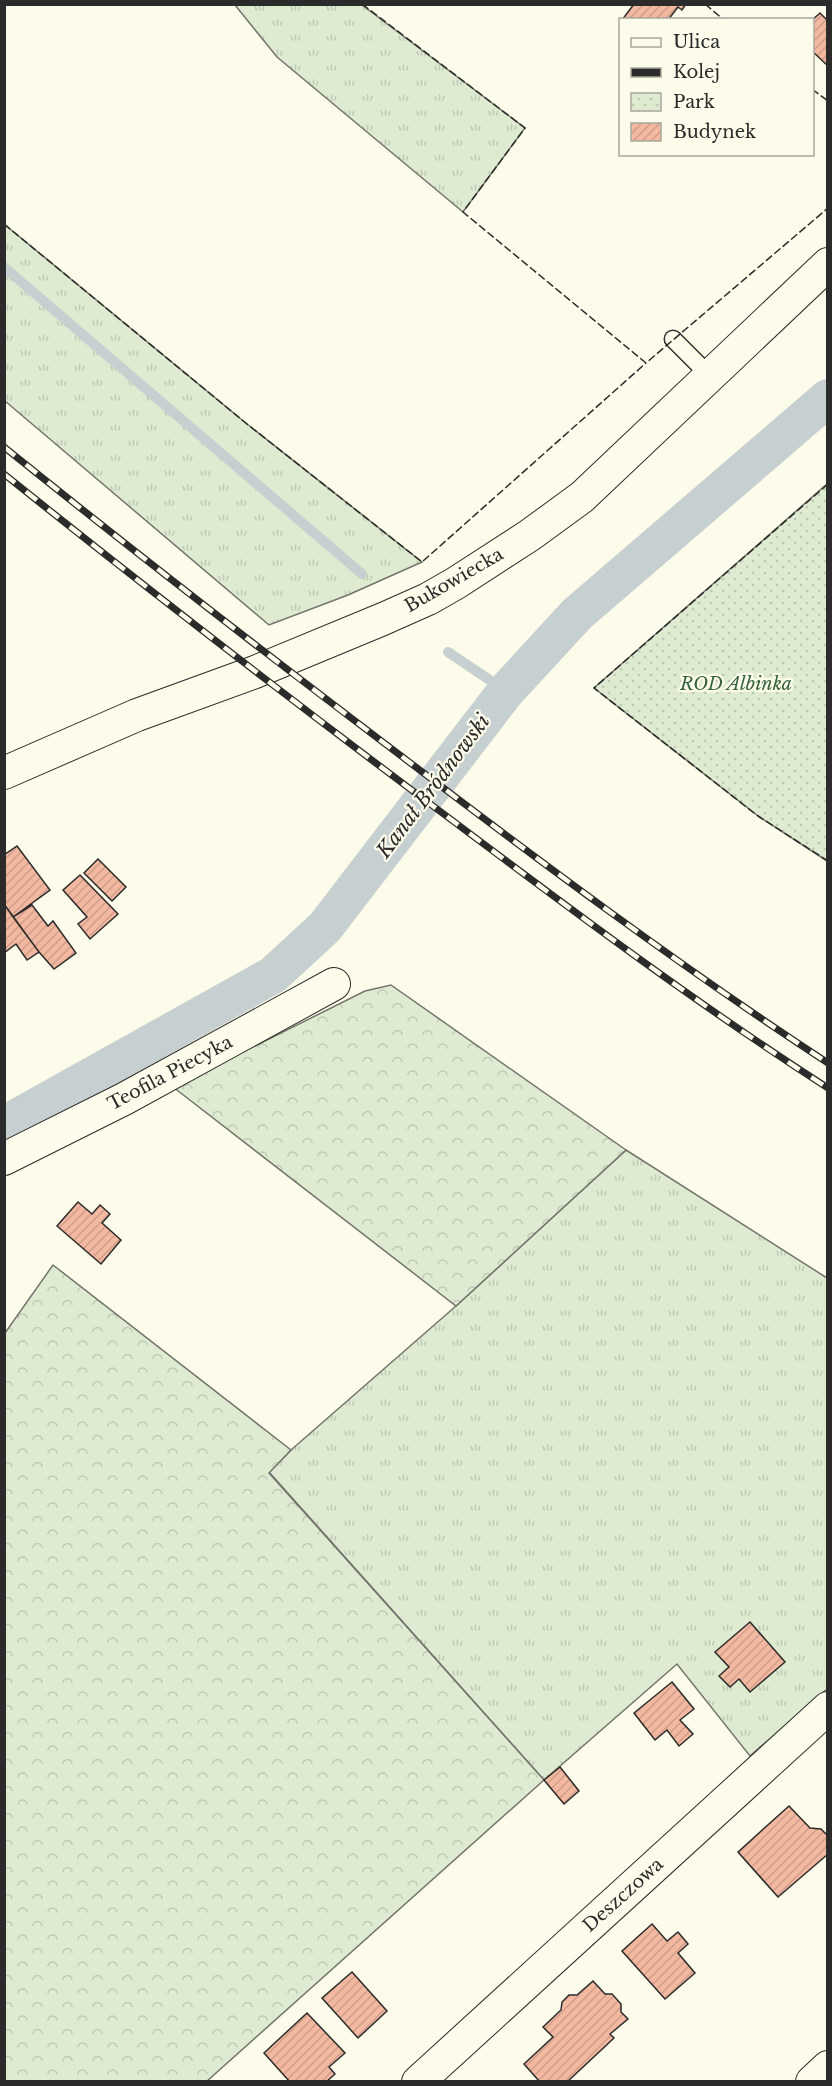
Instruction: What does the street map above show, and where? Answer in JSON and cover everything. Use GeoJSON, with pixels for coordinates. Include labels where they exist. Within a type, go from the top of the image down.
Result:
{"type":"FeatureCollection","features":[{"type":"Feature","properties":{"kind":"street","name":"Bukowiecka"},"geometry":{"type":"LineString","coordinates":[[4,773],[137,715],[255,672],[428,599],[530,535],[582,497],[828,264]]}},
{"type":"Feature","properties":{"kind":"street","name":"Teofila Piecyka"},"geometry":{"type":"LineString","coordinates":[[4,1159],[124,1100],[334,984]]}},
{"type":"Feature","properties":{"kind":"street","name":"Deszczowa"},"geometry":{"type":"LineString","coordinates":[[418,2082],[828,1708]]}},
{"type":"Feature","properties":{"kind":"street"},"geometry":{"type":"LineString","coordinates":[[812,2082],[828,2067]]}},
{"type":"Feature","properties":{"kind":"lane"},"geometry":{"type":"LineString","coordinates":[[673,339],[710,376]]}},
{"type":"Feature","properties":{"kind":"green space"},"geometry":{"type":"Polygon","coordinates":[[[235,5],[362,5],[525,128],[463,212],[277,57],[235,5]]]}},
{"type":"Feature","properties":{"kind":"green space"},"geometry":{"type":"Polygon","coordinates":[[[4,224],[247,424],[422,562],[348,595],[269,625],[5,401],[4,224]]]}},
{"type":"Feature","properties":{"kind":"green space","name":"ROD Albinka"},"geometry":{"type":"Polygon","coordinates":[[[827,484],[827,861],[758,816],[594,688],[827,484]]]}},
{"type":"Feature","properties":{"kind":"green space"},"geometry":{"type":"Polygon","coordinates":[[[391,985],[626,1150],[456,1306],[173,1087],[365,991],[391,985]]]}},
{"type":"Feature","properties":{"kind":"green space"},"geometry":{"type":"Polygon","coordinates":[[[626,1150],[827,1278],[827,1689],[750,1756],[677,1664],[544,1780],[269,1472],[291,1450],[456,1306],[626,1150]]]}},
{"type":"Feature","properties":{"kind":"green space"},"geometry":{"type":"Polygon","coordinates":[[[53,1265],[291,1450],[269,1473],[544,1780],[207,2081],[5,2081],[5,1333],[53,1265]]]}},
{"type":"Feature","properties":{"kind":"building"},"geometry":{"type":"Polygon","coordinates":[[[634,4],[686,4],[682,10],[678,7],[670,18],[624,18],[634,4]]]}},
{"type":"Feature","properties":{"kind":"building"},"geometry":{"type":"Polygon","coordinates":[[[820,13],[828,21],[828,66],[814,53],[814,18],[820,13]]]}},
{"type":"Feature","properties":{"kind":"building"},"geometry":{"type":"Polygon","coordinates":[[[17,846],[50,890],[13,917],[4,904],[4,855],[17,846]]]}},
{"type":"Feature","properties":{"kind":"building"},"geometry":{"type":"Polygon","coordinates":[[[98,859],[126,887],[112,901],[84,873],[98,859]]]}},
{"type":"Feature","properties":{"kind":"building"},"geometry":{"type":"Polygon","coordinates":[[[80,875],[118,914],[90,939],[78,924],[87,917],[63,890],[80,875]]]}},
{"type":"Feature","properties":{"kind":"building"},"geometry":{"type":"Polygon","coordinates":[[[4,904],[39,952],[27,960],[16,944],[4,953],[4,904]]]}},
{"type":"Feature","properties":{"kind":"building"},"geometry":{"type":"Polygon","coordinates":[[[32,905],[48,926],[53,921],[76,953],[54,969],[13,917],[32,905]]]}},
{"type":"Feature","properties":{"kind":"building"},"geometry":{"type":"Polygon","coordinates":[[[78,1202],[92,1214],[100,1205],[110,1214],[102,1223],[121,1240],[101,1264],[57,1226],[78,1202]]]}},
{"type":"Feature","properties":{"kind":"building"},"geometry":{"type":"Polygon","coordinates":[[[750,1622],[785,1662],[750,1692],[739,1679],[730,1687],[719,1676],[729,1667],[715,1652],[750,1622]]]}},
{"type":"Feature","properties":{"kind":"building"},"geometry":{"type":"Polygon","coordinates":[[[672,1682],[694,1709],[680,1720],[693,1734],[679,1746],[667,1730],[655,1740],[634,1713],[672,1682]]]}},
{"type":"Feature","properties":{"kind":"building"},"geometry":{"type":"Polygon","coordinates":[[[560,1767],[579,1791],[564,1804],[544,1780],[560,1767]]]}},
{"type":"Feature","properties":{"kind":"building"},"geometry":{"type":"Polygon","coordinates":[[[789,1806],[810,1828],[821,1829],[828,1836],[828,1854],[778,1897],[738,1852],[789,1806]]]}},
{"type":"Feature","properties":{"kind":"building"},"geometry":{"type":"Polygon","coordinates":[[[652,1924],[667,1941],[678,1932],[688,1944],[678,1953],[695,1973],[665,1999],[622,1951],[652,1924]]]}},
{"type":"Feature","properties":{"kind":"building"},"geometry":{"type":"Polygon","coordinates":[[[352,1972],[387,2011],[358,2038],[322,1998],[352,1972]]]}},
{"type":"Feature","properties":{"kind":"building"},"geometry":{"type":"Polygon","coordinates":[[[593,1981],[605,1994],[612,1994],[621,2004],[621,2012],[628,2019],[610,2034],[614,2038],[567,2082],[540,2082],[524,2064],[553,2037],[543,2027],[561,2010],[562,2002],[569,1995],[577,1995],[593,1981]]]}},
{"type":"Feature","properties":{"kind":"building"},"geometry":{"type":"Polygon","coordinates":[[[307,2013],[345,2053],[329,2067],[335,2074],[326,2082],[290,2082],[264,2053],[307,2013]]]}},
{"type":"Feature","properties":{"kind":"waterway"},"geometry":{"type":"LineString","coordinates":[[4,267],[362,574]]}},
{"type":"Feature","properties":{"kind":"waterway","name":"Kanał Bródnowski"},"geometry":{"type":"LineString","coordinates":[[4,1125],[273,975],[325,927],[506,691],[577,614],[828,398]]}},
{"type":"Feature","properties":{"kind":"waterway"},"geometry":{"type":"LineString","coordinates":[[448,652],[506,691]]}},
{"type":"Feature","properties":{"kind":"railway"},"geometry":{"type":"LineString","coordinates":[[4,447],[245,637],[499,830],[662,949],[828,1063]]}},
{"type":"Feature","properties":{"kind":"railway"},"geometry":{"type":"LineString","coordinates":[[4,474],[281,691],[542,888],[683,990],[828,1088]]}},
{"type":"Feature","properties":{"kind":"fence"},"geometry":{"type":"LineString","coordinates":[[362,4],[525,128],[463,212],[646,363],[828,208]]}},
{"type":"Feature","properties":{"kind":"fence"},"geometry":{"type":"LineString","coordinates":[[705,4],[722,18]]}},
{"type":"Feature","properties":{"kind":"fence"},"geometry":{"type":"LineString","coordinates":[[814,90],[828,101]]}},
{"type":"Feature","properties":{"kind":"fence"},"geometry":{"type":"LineString","coordinates":[[4,224],[247,424],[422,562],[646,363]]}},
{"type":"Feature","properties":{"kind":"fence"},"geometry":{"type":"LineString","coordinates":[[828,484],[594,688],[758,816],[828,861]]}}]}
